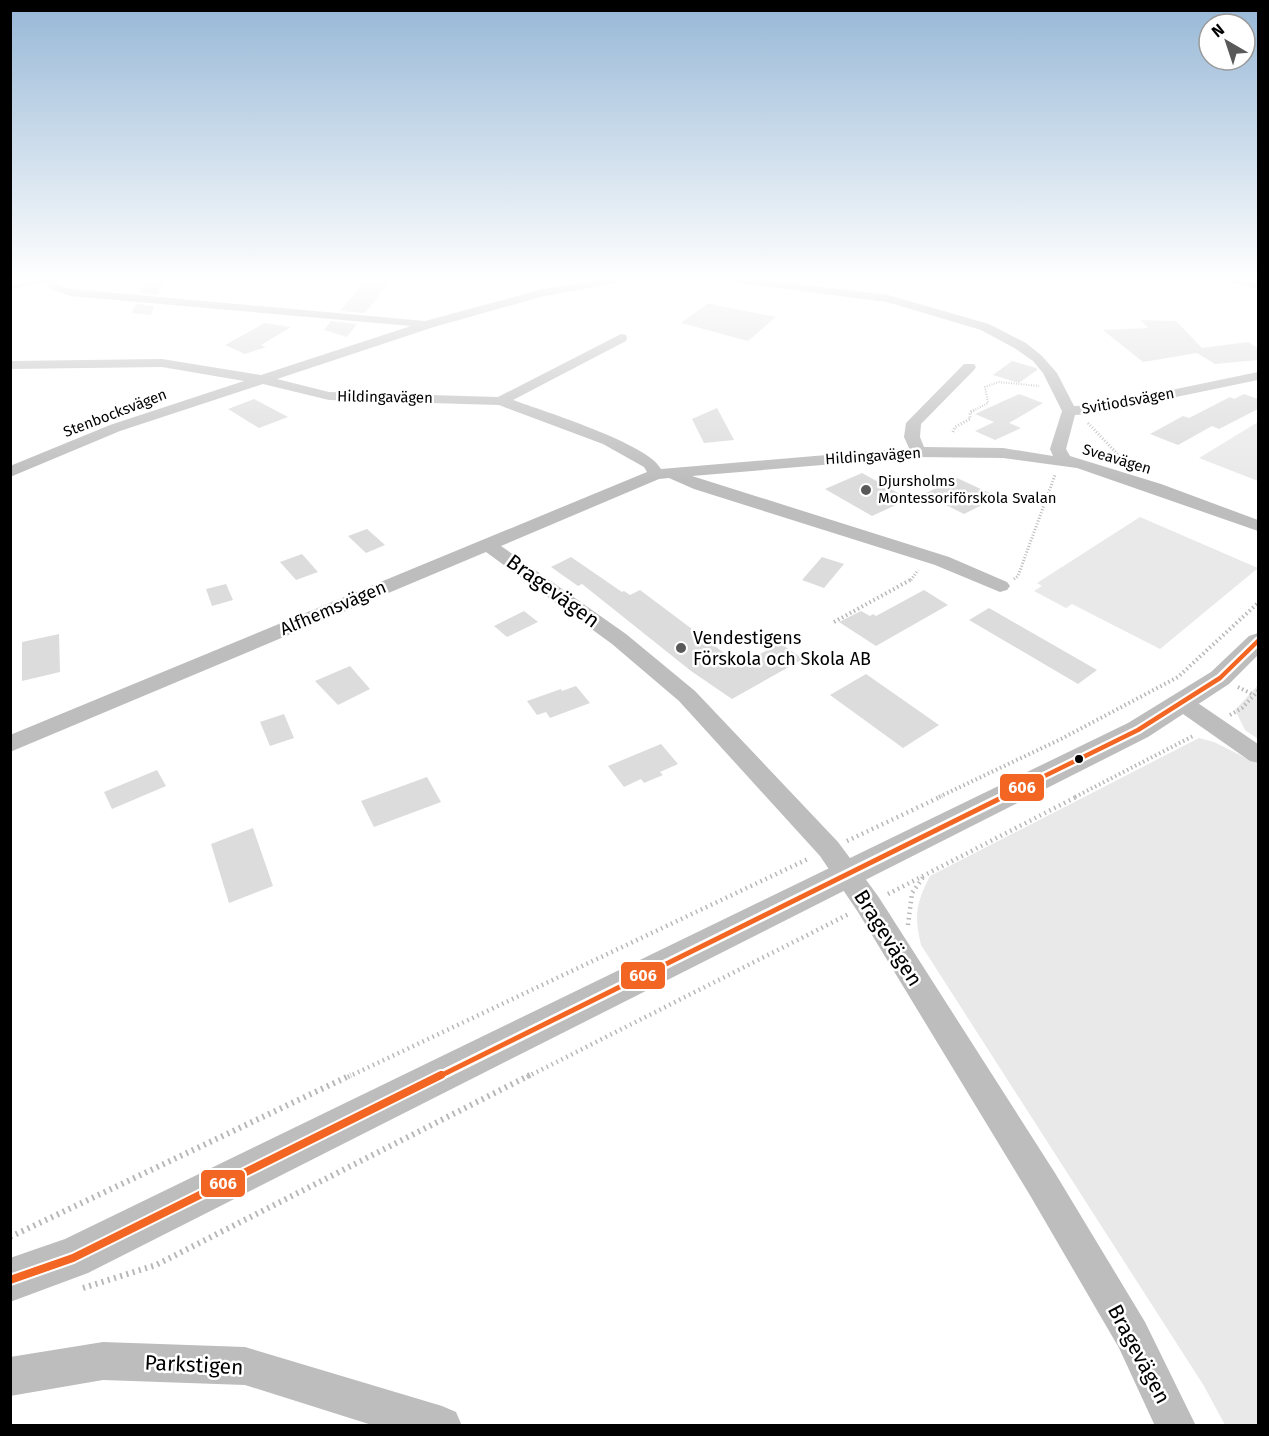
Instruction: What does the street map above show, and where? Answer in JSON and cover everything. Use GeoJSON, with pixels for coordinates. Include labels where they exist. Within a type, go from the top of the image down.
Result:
{"type":"FeatureCollection","features":[{"type":"Feature","properties":{"kind":"street","name":"Stenbocksvägen"},"geometry":{"type":"LineString","coordinates":[[10,472],[115,429],[359,347]]}},
{"type":"Feature","properties":{"kind":"street"},"geometry":{"type":"LineString","coordinates":[[501,401],[604,347]]}},
{"type":"Feature","properties":{"kind":"street"},"geometry":{"type":"LineString","coordinates":[[1019,347],[1040,361],[1049,371],[1073,411]]}},
{"type":"Feature","properties":{"kind":"street","name":"Hildingavägen"},"geometry":{"type":"LineString","coordinates":[[10,365],[162,363],[260,379],[329,396],[501,401],[608,441],[651,464],[663,474],[926,557],[976,574],[1000,586]]}},
{"type":"Feature","properties":{"kind":"street"},"geometry":{"type":"LineString","coordinates":[[918,452],[912,437],[914,423],[969,368]]}},
{"type":"Feature","properties":{"kind":"street","name":"Svitiodsvägen"},"geometry":{"type":"LineString","coordinates":[[1073,411],[1099,409],[1258,376]]}},
{"type":"Feature","properties":{"kind":"street","name":"Sveavägen"},"geometry":{"type":"LineString","coordinates":[[1073,411],[1058,452],[1067,462],[1151,486],[1258,526]]}},
{"type":"Feature","properties":{"kind":"street","name":"Hildingavägen"},"geometry":{"type":"LineString","coordinates":[[663,474],[918,452],[1003,453],[1067,462]]}},
{"type":"Feature","properties":{"kind":"street","name":"Alfhemsvägen"},"geometry":{"type":"LineString","coordinates":[[10,744],[488,543],[663,474]]}},
{"type":"Feature","properties":{"kind":"street","name":"Bragevägen"},"geometry":{"type":"LineString","coordinates":[[488,543],[619,639],[687,696],[838,861],[868,904],[1049,1195],[1132,1335],[1176,1425]]}},
{"type":"Feature","properties":{"kind":"street"},"geometry":{"type":"LineString","coordinates":[[10,1280],[73,1258],[838,861],[1138,730],[1220,678],[1258,641]]}},
{"type":"Feature","properties":{"kind":"street"},"geometry":{"type":"LineString","coordinates":[[1181,702],[1258,755]]}},
{"type":"Feature","properties":{"kind":"street","name":"Parkstigen"},"geometry":{"type":"LineString","coordinates":[[10,1377],[103,1361],[245,1366],[442,1425]]}},
{"type":"Feature","properties":{"kind":"path"},"geometry":{"type":"LineString","coordinates":[[953,432],[955,427],[970,419],[970,412],[988,403],[985,387],[999,382],[1057,387]]}},
{"type":"Feature","properties":{"kind":"path"},"geometry":{"type":"LineString","coordinates":[[1073,411],[1151,486]]}},
{"type":"Feature","properties":{"kind":"path"},"geometry":{"type":"LineString","coordinates":[[1000,586],[1018,576],[1067,462]]}},
{"type":"Feature","properties":{"kind":"path"},"geometry":{"type":"LineString","coordinates":[[834,622],[910,582],[926,557]]}},
{"type":"Feature","properties":{"kind":"path"},"geometry":{"type":"LineString","coordinates":[[10,1237],[838,861],[1178,677],[1258,603]]}},
{"type":"Feature","properties":{"kind":"path"},"geometry":{"type":"LineString","coordinates":[[78,1290],[156,1265],[868,904],[1214,724],[1242,708],[1258,691]]}},
{"type":"Feature","properties":{"kind":"shaded area"},"geometry":{"type":"Polygon","coordinates":[[[1258,422],[1258,481],[1199,458],[1258,422]]]}},
{"type":"Feature","properties":{"kind":"shaded area"},"geometry":{"type":"Polygon","coordinates":[[[1140,517],[1258,568],[1160,649],[1072,604],[1066,608],[1034,591],[1042,586],[1037,583],[1140,517]]]}},
{"type":"Feature","properties":{"kind":"shaded area"},"geometry":{"type":"Polygon","coordinates":[[[1258,685],[1258,739],[1245,730],[1235,710],[1258,685]]]}},
{"type":"Feature","properties":{"kind":"shaded area"},"geometry":{"type":"Polygon","coordinates":[[[1199,738],[1214,742],[1258,764],[1258,1425],[1225,1425],[1204,1386],[921,945],[917,926],[919,902],[930,876],[1199,738]]]}},
{"type":"Feature","properties":{"kind":"building"},"geometry":{"type":"Polygon","coordinates":[[[229,347],[266,347],[245,354],[229,347]]]}},
{"type":"Feature","properties":{"kind":"building"},"geometry":{"type":"Polygon","coordinates":[[[1124,347],[1258,348],[1258,360],[1215,364],[1197,353],[1143,362],[1124,347]]]}},
{"type":"Feature","properties":{"kind":"building"},"geometry":{"type":"Polygon","coordinates":[[[1012,361],[1037,370],[1019,383],[993,375],[1012,361]]]}},
{"type":"Feature","properties":{"kind":"building"},"geometry":{"type":"Polygon","coordinates":[[[1019,394],[1043,403],[1009,423],[1021,428],[995,440],[975,431],[994,422],[975,414],[1019,394]]]}},
{"type":"Feature","properties":{"kind":"building"},"geometry":{"type":"Polygon","coordinates":[[[1244,394],[1258,399],[1258,409],[1219,429],[1212,426],[1178,445],[1150,434],[1183,416],[1189,418],[1230,397],[1234,399],[1244,394]]]}},
{"type":"Feature","properties":{"kind":"building"},"geometry":{"type":"Polygon","coordinates":[[[254,399],[288,417],[259,428],[228,409],[254,399]]]}},
{"type":"Feature","properties":{"kind":"building"},"geometry":{"type":"Polygon","coordinates":[[[717,408],[734,440],[704,443],[692,419],[717,408]]]}},
{"type":"Feature","properties":{"kind":"building"},"geometry":{"type":"Polygon","coordinates":[[[862,473],[909,499],[872,516],[825,489],[862,473]]]}},
{"type":"Feature","properties":{"kind":"building"},"geometry":{"type":"Polygon","coordinates":[[[957,478],[998,497],[964,514],[924,494],[957,478]]]}},
{"type":"Feature","properties":{"kind":"building"},"geometry":{"type":"Polygon","coordinates":[[[367,529],[385,545],[366,553],[348,536],[367,529]]]}},
{"type":"Feature","properties":{"kind":"building"},"geometry":{"type":"Polygon","coordinates":[[[302,554],[318,572],[296,580],[280,562],[302,554]]]}},
{"type":"Feature","properties":{"kind":"building"},"geometry":{"type":"Polygon","coordinates":[[[571,557],[622,592],[630,595],[640,590],[740,665],[780,643],[803,659],[732,699],[691,671],[582,584],[578,586],[551,567],[571,557]]]}},
{"type":"Feature","properties":{"kind":"building"},"geometry":{"type":"Polygon","coordinates":[[[822,557],[844,564],[824,588],[802,580],[822,557]]]}},
{"type":"Feature","properties":{"kind":"building"},"geometry":{"type":"Polygon","coordinates":[[[226,584],[233,600],[212,606],[206,589],[226,584]]]}},
{"type":"Feature","properties":{"kind":"building"},"geometry":{"type":"Polygon","coordinates":[[[924,590],[948,605],[876,646],[839,622],[861,611],[870,616],[873,614],[876,616],[924,590]]]}},
{"type":"Feature","properties":{"kind":"building"},"geometry":{"type":"Polygon","coordinates":[[[989,608],[1097,670],[1078,684],[969,620],[989,608]]]}},
{"type":"Feature","properties":{"kind":"building"},"geometry":{"type":"Polygon","coordinates":[[[524,611],[538,622],[507,637],[494,626],[524,611]]]}},
{"type":"Feature","properties":{"kind":"building"},"geometry":{"type":"Polygon","coordinates":[[[59,634],[60,672],[22,681],[22,642],[59,634]]]}},
{"type":"Feature","properties":{"kind":"building"},"geometry":{"type":"Polygon","coordinates":[[[350,666],[370,689],[338,705],[315,681],[350,666]]]}},
{"type":"Feature","properties":{"kind":"building"},"geometry":{"type":"Polygon","coordinates":[[[866,674],[939,725],[903,748],[830,695],[866,674]]]}},
{"type":"Feature","properties":{"kind":"building"},"geometry":{"type":"Polygon","coordinates":[[[576,686],[590,703],[550,718],[546,712],[537,715],[527,701],[561,689],[562,691],[576,686]]]}},
{"type":"Feature","properties":{"kind":"building"},"geometry":{"type":"Polygon","coordinates":[[[284,714],[294,738],[270,746],[260,722],[284,714]]]}},
{"type":"Feature","properties":{"kind":"building"},"geometry":{"type":"Polygon","coordinates":[[[661,744],[678,764],[660,772],[663,775],[644,783],[641,779],[624,787],[608,766],[661,744]]]}},
{"type":"Feature","properties":{"kind":"building"},"geometry":{"type":"Polygon","coordinates":[[[157,770],[166,786],[112,809],[104,792],[157,770]]]}},
{"type":"Feature","properties":{"kind":"building"},"geometry":{"type":"Polygon","coordinates":[[[427,777],[441,802],[374,827],[361,801],[427,777]]]}},
{"type":"Feature","properties":{"kind":"building"},"geometry":{"type":"Polygon","coordinates":[[[253,828],[273,886],[229,903],[211,844],[253,828]]]}},
{"type":"Feature","properties":{"kind":"transit line","name":"606"},"geometry":{"type":"LineString","coordinates":[[10,1280],[73,1258],[1138,730],[1220,678],[1258,641]]}},
{"type":"Feature","properties":{"kind":"place","name":"Djursholms Montessoriförskola Svalan"},"geometry":{"type":"Point","coordinates":[866,490]}},
{"type":"Feature","properties":{"kind":"place","name":"Vendestigens Förskola och Skola AB"},"geometry":{"type":"Point","coordinates":[681,648]}}]}
